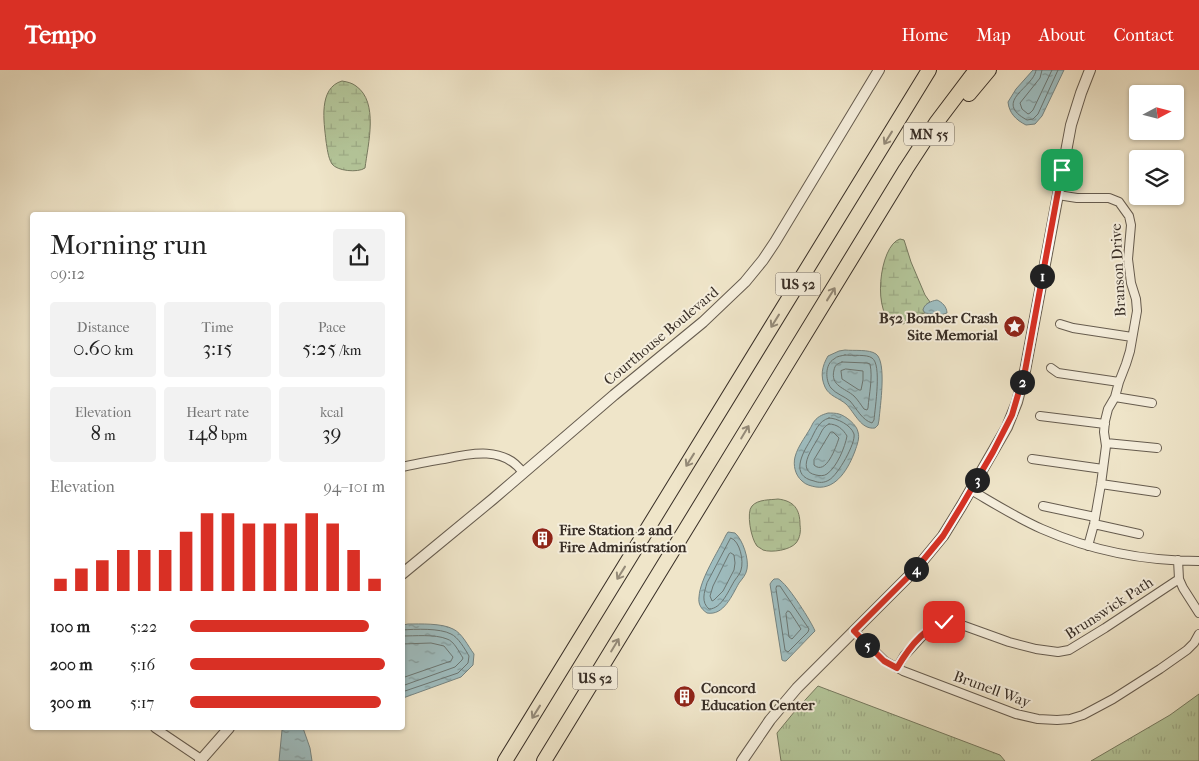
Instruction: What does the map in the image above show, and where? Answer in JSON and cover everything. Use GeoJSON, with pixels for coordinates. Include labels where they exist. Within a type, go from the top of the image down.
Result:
{"type":"FeatureCollection","features":[{"type":"Feature","properties":{"kind":"highway","name":"MN 55"},"geometry":{"type":"LineString","coordinates":[[887,202],[936,124],[976,70]]}},
{"type":"Feature","properties":{"kind":"highway","name":"US 52"},"geometry":{"type":"LineString","coordinates":[[544,761],[887,202],[933,139],[989,70]]}},
{"type":"Feature","properties":{"kind":"highway","name":"US 52"},"geometry":{"type":"LineString","coordinates":[[505,761],[927,74]]}},
{"type":"Feature","properties":{"kind":"street","name":"Courthouse Boulevard"},"geometry":{"type":"LineString","coordinates":[[405,571],[703,322],[745,282],[775,242],[879,70]]}},
{"type":"Feature","properties":{"kind":"street"},"geometry":{"type":"LineString","coordinates":[[742,761],[770,720],[788,698],[925,559],[943,536],[1001,439],[1017,402],[1025,371],[1071,125],[1090,70]]}},
{"type":"Feature","properties":{"kind":"street","name":"Branson Drive"},"geometry":{"type":"LineString","coordinates":[[1058,195],[1078,198],[1109,198],[1119,202],[1129,216],[1131,225],[1128,259],[1136,299],[1136,311],[1128,358],[1115,397],[1108,409],[1104,432],[1106,443],[1101,484],[1088,546]]}},
{"type":"Feature","properties":{"kind":"street"},"geometry":{"type":"LineString","coordinates":[[1060,324],[1073,328],[1132,337]]}},
{"type":"Feature","properties":{"kind":"street"},"geometry":{"type":"LineString","coordinates":[[1051,368],[1058,373],[1119,382]]}},
{"type":"Feature","properties":{"kind":"street"},"geometry":{"type":"LineString","coordinates":[[1115,397],[1152,403]]}},
{"type":"Feature","properties":{"kind":"street"},"geometry":{"type":"LineString","coordinates":[[1040,416],[1105,424]]}},
{"type":"Feature","properties":{"kind":"street"},"geometry":{"type":"LineString","coordinates":[[1106,443],[1157,448]]}},
{"type":"Feature","properties":{"kind":"street"},"geometry":{"type":"LineString","coordinates":[[405,466],[466,454],[481,453],[506,459],[523,473]]}},
{"type":"Feature","properties":{"kind":"street"},"geometry":{"type":"LineString","coordinates":[[1032,459],[1103,469]]}},
{"type":"Feature","properties":{"kind":"street"},"geometry":{"type":"LineString","coordinates":[[1101,484],[1156,492]]}},
{"type":"Feature","properties":{"kind":"street"},"geometry":{"type":"LineString","coordinates":[[971,490],[1036,526],[1088,546],[1148,558],[1199,561]]}},
{"type":"Feature","properties":{"kind":"street"},"geometry":{"type":"LineString","coordinates":[[1043,506],[1139,534]]}},
{"type":"Feature","properties":{"kind":"street"},"geometry":{"type":"LineString","coordinates":[[1178,560],[1179,579],[1199,613]]}},
{"type":"Feature","properties":{"kind":"street","name":"Brunswick Path"},"geometry":{"type":"LineString","coordinates":[[897,668],[904,656],[926,632],[937,624],[944,622],[959,624],[1008,642],[1036,649],[1058,652],[1069,650],[1106,628],[1179,579]]}},
{"type":"Feature","properties":{"kind":"street","name":"Brunell Way"},"geometry":{"type":"LineString","coordinates":[[854,631],[884,661],[897,668],[1016,714],[1038,719],[1057,720],[1083,715],[1113,699],[1160,670],[1187,650],[1199,634]]}},
{"type":"Feature","properties":{"kind":"street"},"geometry":{"type":"LineString","coordinates":[[158,730],[202,761],[227,730]]}},
{"type":"Feature","properties":{"kind":"green space"},"geometry":{"type":"Polygon","coordinates":[[[342,81],[354,85],[363,93],[368,102],[370,136],[365,168],[362,170],[353,171],[338,168],[332,164],[327,149],[324,106],[329,91],[334,85],[342,81]]]}},
{"type":"Feature","properties":{"kind":"green space"},"geometry":{"type":"Polygon","coordinates":[[[900,239],[904,240],[911,262],[925,295],[930,302],[923,310],[925,313],[915,316],[904,324],[896,324],[888,319],[883,309],[881,282],[887,254],[893,244],[900,239]]]}},
{"type":"Feature","properties":{"kind":"green space"},"geometry":{"type":"Polygon","coordinates":[[[778,499],[792,504],[797,510],[800,519],[799,537],[796,543],[785,549],[763,550],[757,546],[753,538],[749,519],[750,509],[758,502],[778,499]]]}},
{"type":"Feature","properties":{"kind":"green space"},"geometry":{"type":"Polygon","coordinates":[[[818,686],[1000,755],[1005,761],[781,761],[777,733],[818,686]]]}},
{"type":"Feature","properties":{"kind":"green space"},"geometry":{"type":"Polygon","coordinates":[[[1199,694],[1199,761],[1091,761],[1170,715],[1199,694]]]}},
{"type":"Feature","properties":{"kind":"water"},"geometry":{"type":"Polygon","coordinates":[[[1033,70],[1064,70],[1042,116],[1035,124],[1026,125],[1014,116],[1008,102],[1016,89],[1033,70]]]}},
{"type":"Feature","properties":{"kind":"water"},"geometry":{"type":"Polygon","coordinates":[[[937,300],[944,305],[947,313],[940,315],[925,313],[923,310],[925,306],[937,300]]]}},
{"type":"Feature","properties":{"kind":"water"},"geometry":{"type":"Polygon","coordinates":[[[845,350],[869,351],[876,354],[879,359],[882,375],[881,396],[879,420],[875,428],[862,424],[846,404],[832,395],[823,383],[823,367],[828,356],[845,350]]]}},
{"type":"Feature","properties":{"kind":"water"},"geometry":{"type":"Polygon","coordinates":[[[828,413],[839,414],[851,421],[859,434],[857,446],[846,470],[830,485],[816,487],[800,479],[794,467],[794,460],[798,448],[813,423],[819,416],[828,413]]]}},
{"type":"Feature","properties":{"kind":"water"},"geometry":{"type":"Polygon","coordinates":[[[728,532],[735,533],[743,545],[747,560],[745,575],[723,608],[713,613],[707,613],[700,604],[700,590],[728,532]]]}},
{"type":"Feature","properties":{"kind":"water"},"geometry":{"type":"Polygon","coordinates":[[[774,579],[779,579],[785,584],[805,612],[815,631],[786,661],[782,660],[770,584],[774,579]]]}},
{"type":"Feature","properties":{"kind":"water"},"geometry":{"type":"Polygon","coordinates":[[[405,625],[437,625],[456,631],[474,654],[473,665],[461,677],[405,697],[405,625]]]}},
{"type":"Feature","properties":{"kind":"water"},"geometry":{"type":"Polygon","coordinates":[[[282,730],[304,730],[312,761],[279,761],[282,730]]]}},
{"type":"Feature","properties":{"kind":"place","name":"B52 Bomber Crash Site Memorial"},"geometry":{"type":"Point","coordinates":[1014,327]}},
{"type":"Feature","properties":{"kind":"place","name":"Fire Station 2 and Fire Administration"},"geometry":{"type":"Point","coordinates":[543,539]}},
{"type":"Feature","properties":{"kind":"place","name":"Concord Education Center"},"geometry":{"type":"Point","coordinates":[685,697]}},
{"type":"Feature","properties":{"kind":"route"},"geometry":{"type":"LineString","coordinates":[[944,622],[937,624],[926,632],[912,646],[897,668],[884,661],[854,631],[915,570],[943,536],[1001,439],[1012,415],[1025,371],[1062,170]]}}]}
